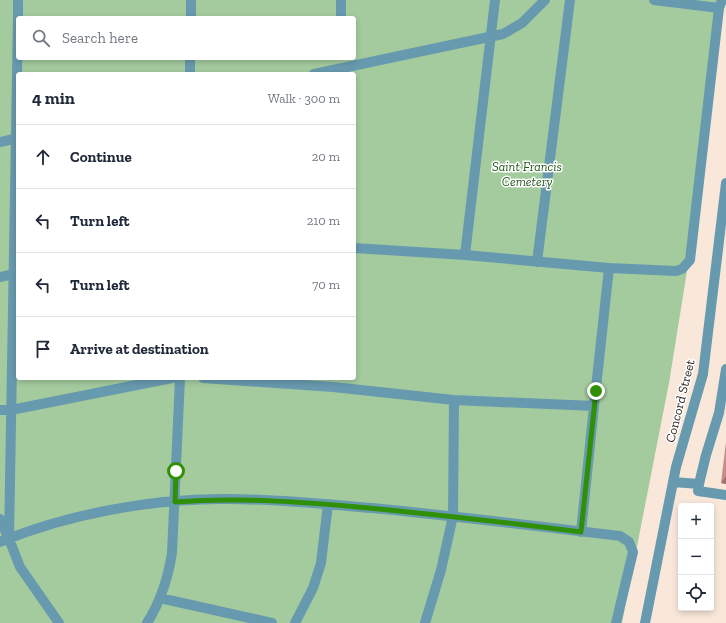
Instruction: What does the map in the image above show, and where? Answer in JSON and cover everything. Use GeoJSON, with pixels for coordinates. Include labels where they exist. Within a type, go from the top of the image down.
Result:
{"type":"FeatureCollection","features":[{"type":"Feature","properties":{"kind":"street"},"geometry":{"type":"LineString","coordinates":[[18,0],[18,16]]}},
{"type":"Feature","properties":{"kind":"street"},"geometry":{"type":"LineString","coordinates":[[191,0],[191,16]]}},
{"type":"Feature","properties":{"kind":"street"},"geometry":{"type":"LineString","coordinates":[[341,0],[341,16]]}},
{"type":"Feature","properties":{"kind":"street"},"geometry":{"type":"LineString","coordinates":[[465,255],[495,0]]}},
{"type":"Feature","properties":{"kind":"street"},"geometry":{"type":"LineString","coordinates":[[340,60],[340,71],[490,38],[503,34],[522,23],[545,0]]}},
{"type":"Feature","properties":{"kind":"street"},"geometry":{"type":"LineString","coordinates":[[537,262],[570,0]]}},
{"type":"Feature","properties":{"kind":"street"},"geometry":{"type":"LineString","coordinates":[[356,248],[465,255],[609,268],[676,271],[682,269],[690,260],[721,4],[654,0]]}},
{"type":"Feature","properties":{"kind":"street"},"geometry":{"type":"LineString","coordinates":[[18,60],[18,72]]}},
{"type":"Feature","properties":{"kind":"street"},"geometry":{"type":"LineString","coordinates":[[190,60],[190,72]]}},
{"type":"Feature","properties":{"kind":"street"},"geometry":{"type":"LineString","coordinates":[[0,142],[16,138]]}},
{"type":"Feature","properties":{"kind":"street","name":"Concord Street"},"geometry":{"type":"LineString","coordinates":[[646,623],[673,482],[703,374],[726,183]]}},
{"type":"Feature","properties":{"kind":"street"},"geometry":{"type":"LineString","coordinates":[[581,532],[609,268]]}},
{"type":"Feature","properties":{"kind":"street"},"geometry":{"type":"LineString","coordinates":[[0,277],[16,273],[4,541]]}},
{"type":"Feature","properties":{"kind":"street"},"geometry":{"type":"LineString","coordinates":[[726,369],[719,413],[706,455],[698,491],[726,495]]}},
{"type":"Feature","properties":{"kind":"street"},"geometry":{"type":"LineString","coordinates":[[0,410],[11,410],[162,380]]}},
{"type":"Feature","properties":{"kind":"street"},"geometry":{"type":"LineString","coordinates":[[147,623],[156,610],[167,578],[172,552],[180,380]]}},
{"type":"Feature","properties":{"kind":"street"},"geometry":{"type":"LineString","coordinates":[[268,380],[333,382],[454,400],[594,406]]}},
{"type":"Feature","properties":{"kind":"street"},"geometry":{"type":"LineString","coordinates":[[425,623],[441,570],[453,516],[454,400]]}},
{"type":"Feature","properties":{"kind":"street"},"geometry":{"type":"LineString","coordinates":[[673,482],[699,484]]}},
{"type":"Feature","properties":{"kind":"street"},"geometry":{"type":"LineString","coordinates":[[4,541],[103,512],[175,502],[250,499],[328,504],[453,516],[620,536],[629,542],[633,552],[616,623]]}},
{"type":"Feature","properties":{"kind":"street"},"geometry":{"type":"LineString","coordinates":[[295,623],[312,588],[321,563],[328,504]]}},
{"type":"Feature","properties":{"kind":"street"},"geometry":{"type":"LineString","coordinates":[[0,519],[4,541],[59,623]]}},
{"type":"Feature","properties":{"kind":"street"},"geometry":{"type":"LineString","coordinates":[[160,598],[272,623]]}},
{"type":"Feature","properties":{"kind":"green space","name":"Saint Francis Cemetery"},"geometry":{"type":"Polygon","coordinates":[[[0,0],[725,0],[701,184],[669,383],[622,623],[0,623],[0,0]]]}},
{"type":"Feature","properties":{"kind":"route"},"geometry":{"type":"LineString","coordinates":[[176,471],[175,502],[226,498],[332,505],[453,516],[581,532],[596,391]]}}]}
